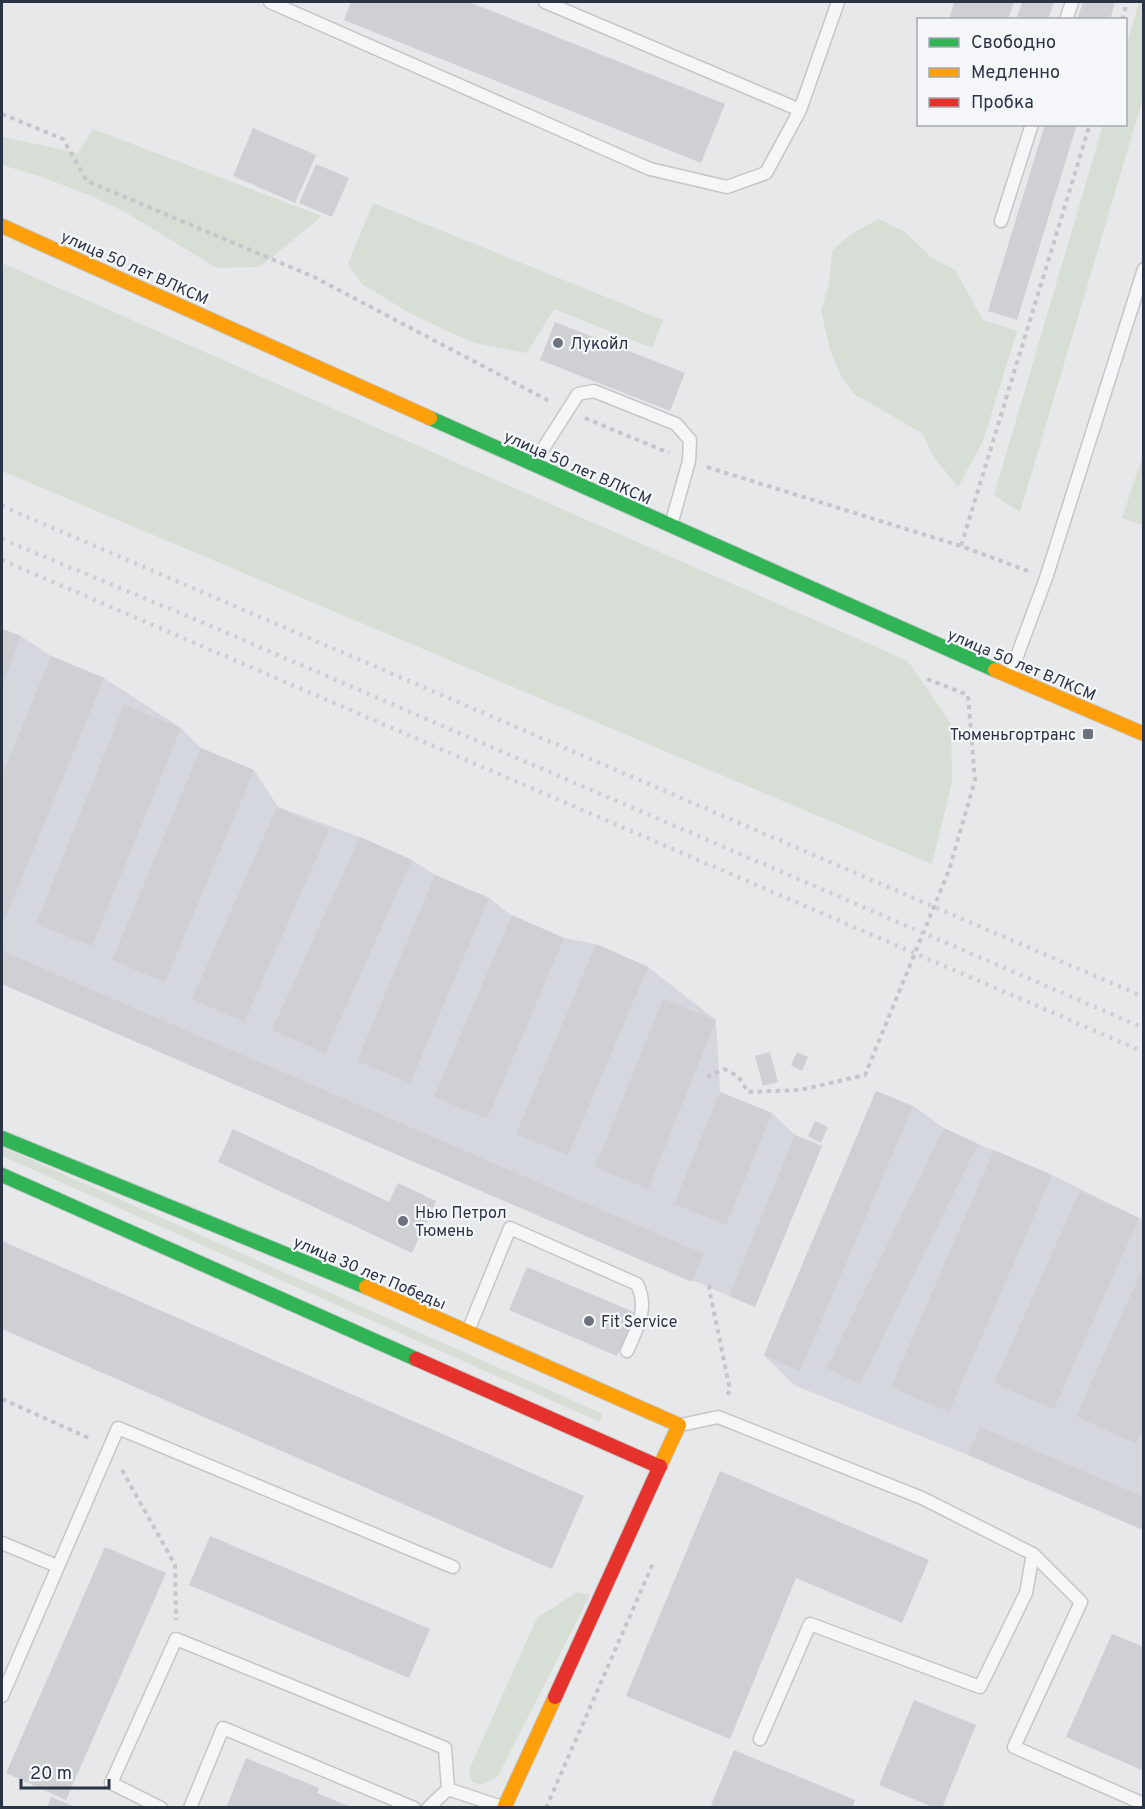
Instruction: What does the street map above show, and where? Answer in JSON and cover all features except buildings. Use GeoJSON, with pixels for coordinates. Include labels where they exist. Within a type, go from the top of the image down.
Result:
{"type":"FeatureCollection","features":[{"type":"Feature","properties":{"kind":"street","name":"улица 50 лет ВЛКСМ"},"geometry":{"type":"LineString","coordinates":[[2,226],[670,526],[1143,734]]}},
{"type":"Feature","properties":{"kind":"street","name":"улица 30 лет Победы"},"geometry":{"type":"LineString","coordinates":[[2,1138],[367,1287],[679,1425]]}},
{"type":"Feature","properties":{"kind":"street"},"geometry":{"type":"LineString","coordinates":[[2,1175],[660,1467]]}},
{"type":"Feature","properties":{"kind":"street"},"geometry":{"type":"LineString","coordinates":[[504,1808],[679,1425]]}},
{"type":"Feature","properties":{"kind":"lane"},"geometry":{"type":"LineString","coordinates":[[270,2],[650,169],[727,187],[766,173],[800,110],[838,2]]}},
{"type":"Feature","properties":{"kind":"lane"},"geometry":{"type":"LineString","coordinates":[[545,2],[800,110]]}},
{"type":"Feature","properties":{"kind":"lane"},"geometry":{"type":"LineString","coordinates":[[1067,18],[1072,2]]}},
{"type":"Feature","properties":{"kind":"lane"},"geometry":{"type":"LineString","coordinates":[[1001,221],[1031,126]]}},
{"type":"Feature","properties":{"kind":"lane"},"geometry":{"type":"LineString","coordinates":[[1009,676],[1046,578],[1143,269]]}},
{"type":"Feature","properties":{"kind":"lane"},"geometry":{"type":"LineString","coordinates":[[533,465],[578,394],[594,391],[676,424],[690,440],[689,461],[670,526]]}},
{"type":"Feature","properties":{"kind":"lane"},"geometry":{"type":"LineString","coordinates":[[467,1332],[510,1228],[637,1284],[643,1310],[627,1351]]}},
{"type":"Feature","properties":{"kind":"lane"},"geometry":{"type":"LineString","coordinates":[[679,1425],[718,1417],[922,1498],[1033,1554],[1081,1602],[1014,1747],[1143,1804]]}},
{"type":"Feature","properties":{"kind":"lane"},"geometry":{"type":"LineString","coordinates":[[2,1696],[118,1428],[453,1567]]}},
{"type":"Feature","properties":{"kind":"lane"},"geometry":{"type":"LineString","coordinates":[[2,1543],[57,1566]]}},
{"type":"Feature","properties":{"kind":"lane"},"geometry":{"type":"LineString","coordinates":[[760,1739],[810,1624],[980,1687],[1026,1593],[1033,1554]]}},
{"type":"Feature","properties":{"kind":"lane"},"geometry":{"type":"LineString","coordinates":[[161,1808],[111,1783],[176,1639],[445,1748],[448,1789]]}},
{"type":"Feature","properties":{"kind":"lane"},"geometry":{"type":"LineString","coordinates":[[190,1808],[222,1728],[414,1808]]}},
{"type":"Feature","properties":{"kind":"lane"},"geometry":{"type":"LineString","coordinates":[[448,1789],[504,1808]]}},
{"type":"Feature","properties":{"kind":"lane"},"geometry":{"type":"LineString","coordinates":[[428,1808],[448,1789]]}},
{"type":"Feature","properties":{"kind":"path"},"geometry":{"type":"LineString","coordinates":[[1123,18],[1127,2]]}},
{"type":"Feature","properties":{"kind":"path"},"geometry":{"type":"LineString","coordinates":[[2,114],[63,139],[87,181],[315,277],[567,411],[689,461],[962,546],[1046,578]]}},
{"type":"Feature","properties":{"kind":"path"},"geometry":{"type":"LineString","coordinates":[[962,546],[1089,126]]}},
{"type":"Feature","properties":{"kind":"path"},"geometry":{"type":"LineString","coordinates":[[707,1077],[724,1069],[738,1076],[748,1092],[800,1090],[865,1075],[949,870],[975,780],[968,695],[927,679]]}},
{"type":"Feature","properties":{"kind":"path"},"geometry":{"type":"LineString","coordinates":[[711,1286],[709,1288],[730,1390],[718,1417]]}},
{"type":"Feature","properties":{"kind":"path"},"geometry":{"type":"LineString","coordinates":[[2,1399],[110,1447],[175,1565],[176,1639]]}},
{"type":"Feature","properties":{"kind":"path"},"geometry":{"type":"LineString","coordinates":[[546,1808],[656,1558]]}},
{"type":"Feature","properties":{"kind":"shaded area"},"geometry":{"type":"Polygon","coordinates":[[[1139,2],[1144,2],[1143,98],[1020,512],[994,495],[1103,126],[1127,126],[1127,44],[1139,2]]]}},
{"type":"Feature","properties":{"kind":"shaded area"},"geometry":{"type":"Polygon","coordinates":[[[93,129],[322,216],[260,267],[217,268],[123,211],[89,195],[2,165],[2,137],[78,153],[93,129]]]}},
{"type":"Feature","properties":{"kind":"shaded area"},"geometry":{"type":"Polygon","coordinates":[[[373,203],[663,320],[652,348],[554,309],[527,353],[474,343],[413,315],[362,284],[348,264],[373,203]]]}},
{"type":"Feature","properties":{"kind":"shaded area"},"geometry":{"type":"Polygon","coordinates":[[[879,219],[905,232],[931,257],[955,270],[983,320],[1017,331],[983,441],[958,487],[933,456],[922,433],[854,394],[840,374],[830,350],[821,310],[829,285],[832,251],[851,234],[879,219]]]}},
{"type":"Feature","properties":{"kind":"shaded area"},"geometry":{"type":"Polygon","coordinates":[[[2,263],[908,661],[951,724],[952,782],[932,864],[2,471],[2,263]]]}},
{"type":"Feature","properties":{"kind":"shaded area"},"geometry":{"type":"Polygon","coordinates":[[[1143,455],[1143,525],[1122,518],[1143,455]]]}},
{"type":"Feature","properties":{"kind":"shaded area"},"geometry":{"type":"Polygon","coordinates":[[[2,629],[21,636],[51,656],[104,678],[181,728],[201,748],[254,770],[278,807],[360,837],[412,860],[435,875],[489,898],[512,916],[564,938],[596,944],[648,967],[716,1020],[720,1092],[772,1113],[795,1135],[822,1146],[755,1307],[2,984],[2,629]]]}},
{"type":"Feature","properties":{"kind":"shaded area"},"geometry":{"type":"Polygon","coordinates":[[[876,1091],[913,1106],[944,1128],[1052,1175],[1143,1220],[1143,1530],[968,1455],[794,1385],[764,1355],[876,1091]]]}},
{"type":"Feature","properties":{"kind":"shaded area"},"geometry":{"type":"Polygon","coordinates":[[[2,1147],[603,1414],[600,1422],[2,1156],[2,1147]]]}},
{"type":"Feature","properties":{"kind":"shaded area"},"geometry":{"type":"Polygon","coordinates":[[[577,1592],[590,1595],[498,1776],[482,1785],[472,1782],[469,1770],[537,1618],[577,1592]]]}},
{"type":"Feature","properties":{"kind":"railway"},"geometry":{"type":"LineString","coordinates":[[2,506],[1144,997]]}},
{"type":"Feature","properties":{"kind":"railway"},"geometry":{"type":"LineString","coordinates":[[2,539],[199,621],[1144,1028]]}},
{"type":"Feature","properties":{"kind":"railway"},"geometry":{"type":"LineString","coordinates":[[2,560],[1144,1052]]}},
{"type":"Feature","properties":{"kind":"traffic: fast"},"geometry":{"type":"LineString","coordinates":[[430,418],[995,670]]}},
{"type":"Feature","properties":{"kind":"traffic: fast"},"geometry":{"type":"LineString","coordinates":[[2,1138],[366,1287]]}},
{"type":"Feature","properties":{"kind":"traffic: fast"},"geometry":{"type":"LineString","coordinates":[[2,1175],[416,1359]]}},
{"type":"Feature","properties":{"kind":"traffic: slow"},"geometry":{"type":"LineString","coordinates":[[2,226],[430,418]]}},
{"type":"Feature","properties":{"kind":"traffic: slow"},"geometry":{"type":"LineString","coordinates":[[995,670],[1144,734]]}},
{"type":"Feature","properties":{"kind":"traffic: slow"},"geometry":{"type":"LineString","coordinates":[[366,1287],[679,1425],[660,1466]]}},
{"type":"Feature","properties":{"kind":"traffic: slow"},"geometry":{"type":"LineString","coordinates":[[504,1808],[555,1697]]}},
{"type":"Feature","properties":{"kind":"traffic: jam"},"geometry":{"type":"LineString","coordinates":[[416,1359],[660,1467]]}},
{"type":"Feature","properties":{"kind":"traffic: jam"},"geometry":{"type":"LineString","coordinates":[[555,1697],[660,1466]]}},
{"type":"Feature","properties":{"kind":"place","name":"Лукойл"},"geometry":{"type":"Point","coordinates":[558,343]}},
{"type":"Feature","properties":{"kind":"place","name":"Тюменьгортранс"},"geometry":{"type":"Point","coordinates":[1088,734]}},
{"type":"Feature","properties":{"kind":"place","name":"Нью Петрол Тюмень"},"geometry":{"type":"Point","coordinates":[403,1221]}},
{"type":"Feature","properties":{"kind":"place","name":"Fit Service"},"geometry":{"type":"Point","coordinates":[589,1321]}}]}
